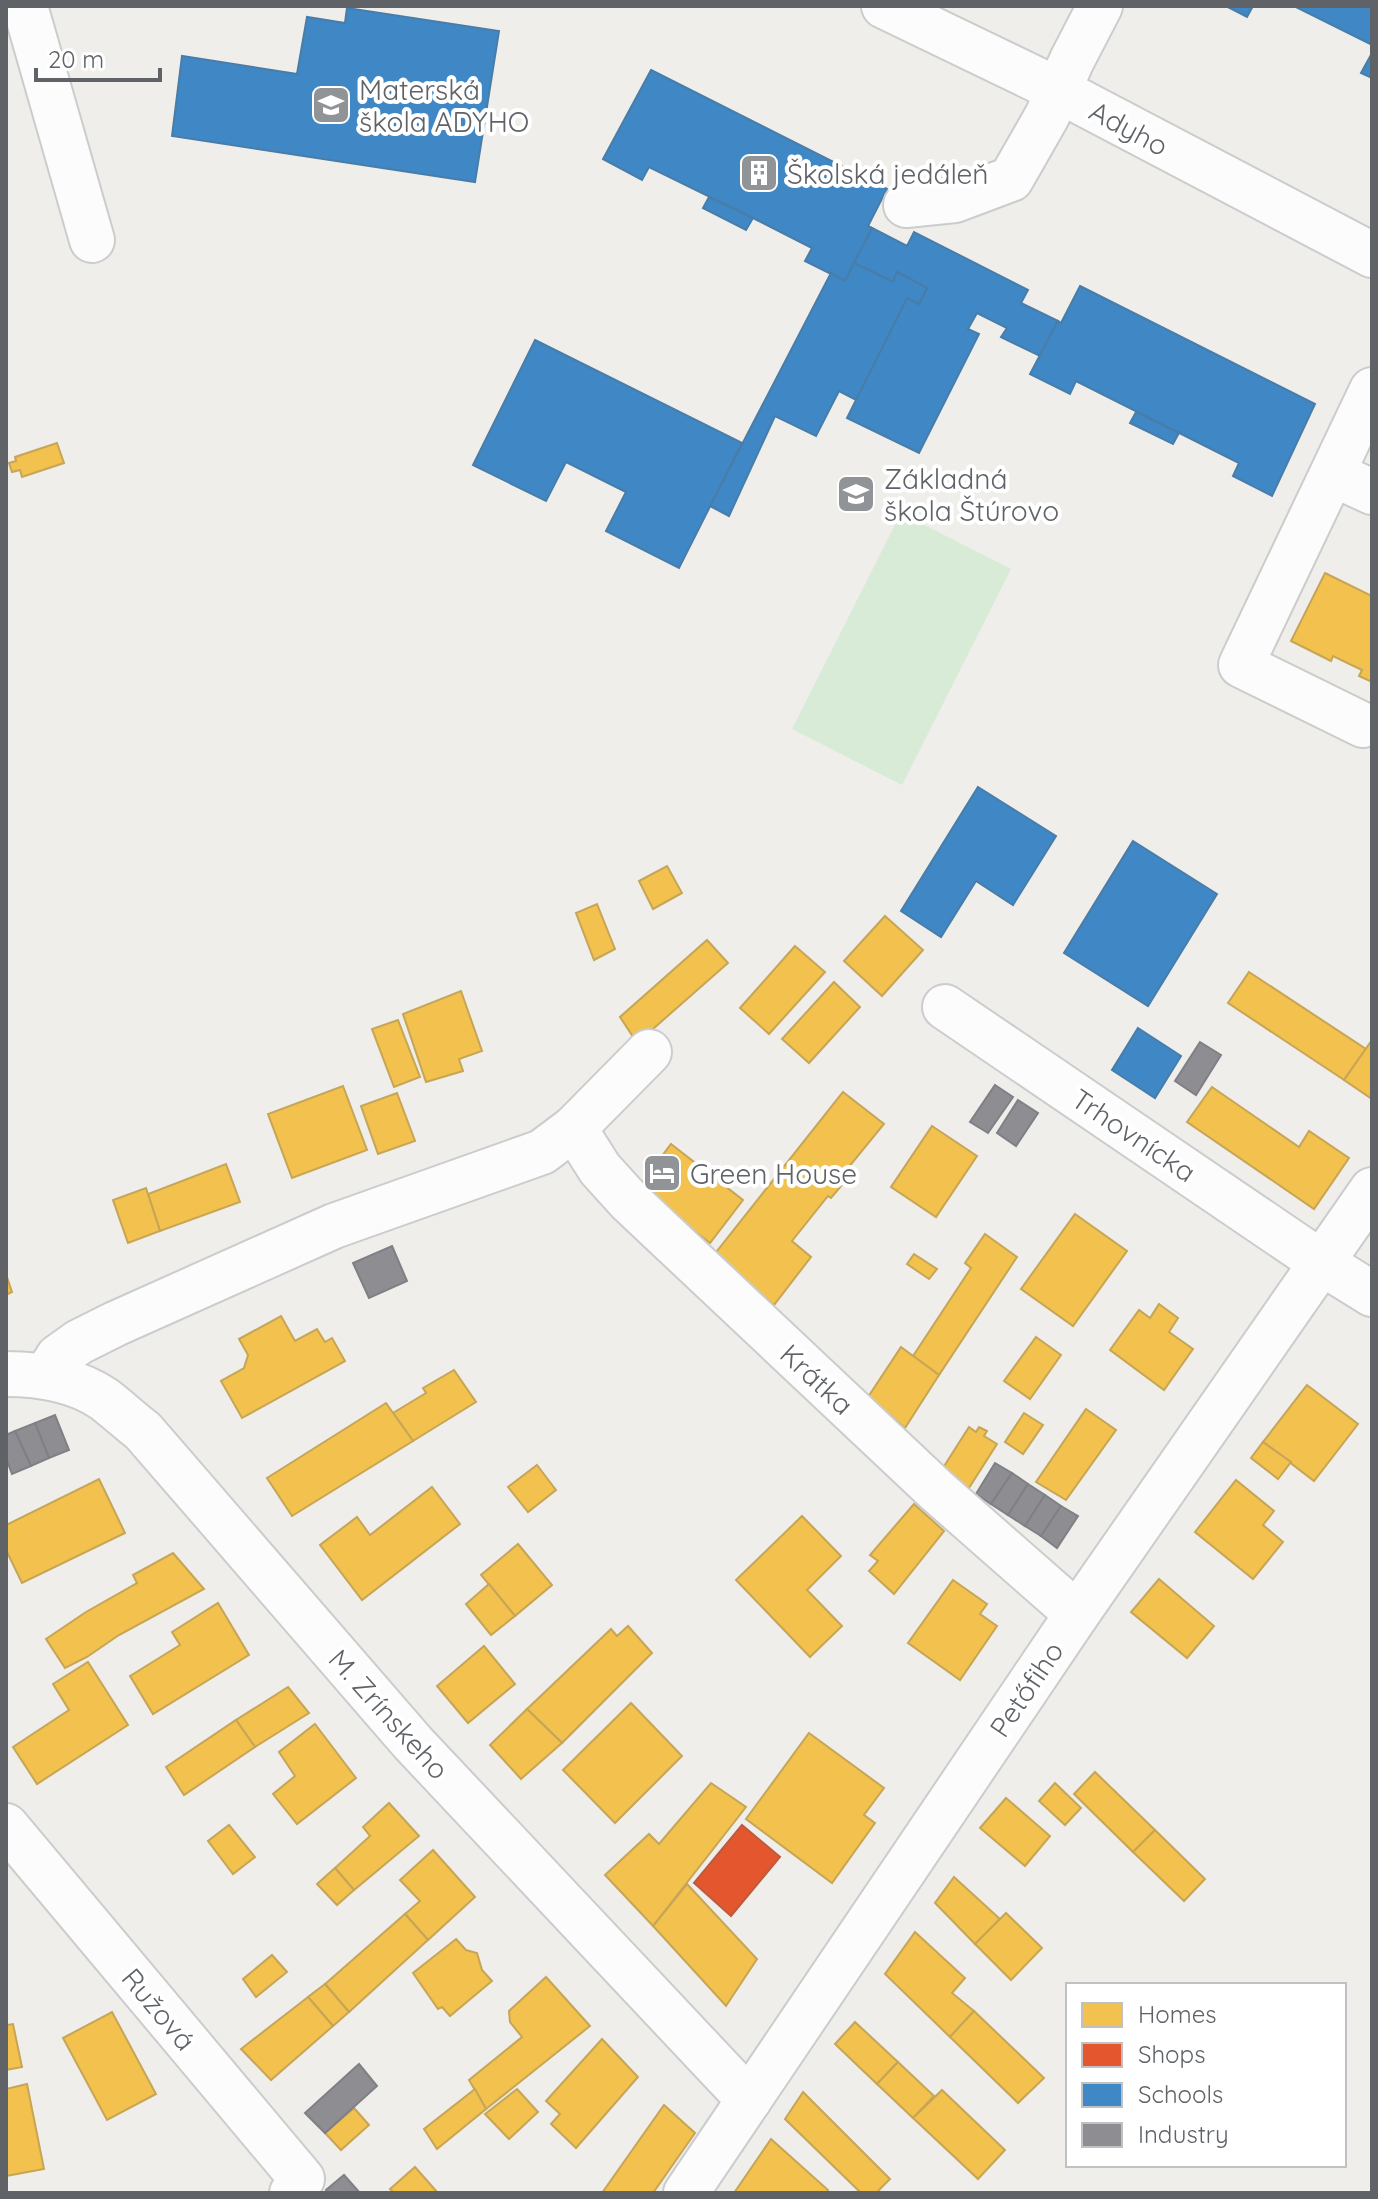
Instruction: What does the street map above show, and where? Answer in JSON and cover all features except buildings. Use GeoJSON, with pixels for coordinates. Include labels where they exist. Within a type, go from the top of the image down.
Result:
{"type":"FeatureCollection","features":[{"type":"Feature","properties":{"kind":"street"},"geometry":{"type":"LineString","coordinates":[[25,6],[92,240]]}},
{"type":"Feature","properties":{"kind":"street","name":"Adyho"},"geometry":{"type":"LineString","coordinates":[[884,6],[1058,90],[1372,255]]}},
{"type":"Feature","properties":{"kind":"street"},"geometry":{"type":"LineString","coordinates":[[906,205],[955,200],[1011,179],[1047,116],[1100,6]]}},
{"type":"Feature","properties":{"kind":"street"},"geometry":{"type":"LineString","coordinates":[[1363,725],[1241,665],[1372,390]]}},
{"type":"Feature","properties":{"kind":"street"},"geometry":{"type":"LineString","coordinates":[[1333,474],[1372,492]]}},
{"type":"Feature","properties":{"kind":"street","name":"Trhovnícka"},"geometry":{"type":"LineString","coordinates":[[945,1007],[1372,1294]]}},
{"type":"Feature","properties":{"kind":"street"},"geometry":{"type":"LineString","coordinates":[[26,1375],[115,1324],[334,1226],[542,1152],[574,1128],[649,1052]]}},
{"type":"Feature","properties":{"kind":"street","name":"Krátka"},"geometry":{"type":"LineString","coordinates":[[574,1128],[600,1169],[629,1201],[937,1491],[1077,1614]]}},
{"type":"Feature","properties":{"kind":"street","name":"Petőfiho"},"geometry":{"type":"LineString","coordinates":[[686,2193],[1077,1614],[1372,1190]]}},
{"type":"Feature","properties":{"kind":"street","name":"M. Zrínskeho"},"geometry":{"type":"LineString","coordinates":[[26,1375],[78,1387],[101,1397],[143,1431],[413,1743],[749,2100]]}},
{"type":"Feature","properties":{"kind":"street","name":"Ružová"},"geometry":{"type":"LineString","coordinates":[[6,1826],[302,2179],[292,2193]]}},
{"type":"Feature","properties":{"kind":"green space"},"geometry":{"type":"Polygon","coordinates":[[[901,513],[1011,569],[902,785],[792,729],[901,513]]]}},
{"type":"Feature","properties":{"kind":"place","name":"Materská škola ADYHO"},"geometry":{"type":"Point","coordinates":[331,105]}},
{"type":"Feature","properties":{"kind":"place","name":"Školská jedáleň"},"geometry":{"type":"Point","coordinates":[759,173]}},
{"type":"Feature","properties":{"kind":"place","name":"Základná škola Štúrovo"},"geometry":{"type":"Point","coordinates":[856,494]}},
{"type":"Feature","properties":{"kind":"place","name":"Green House"},"geometry":{"type":"Point","coordinates":[662,1173]}}]}
